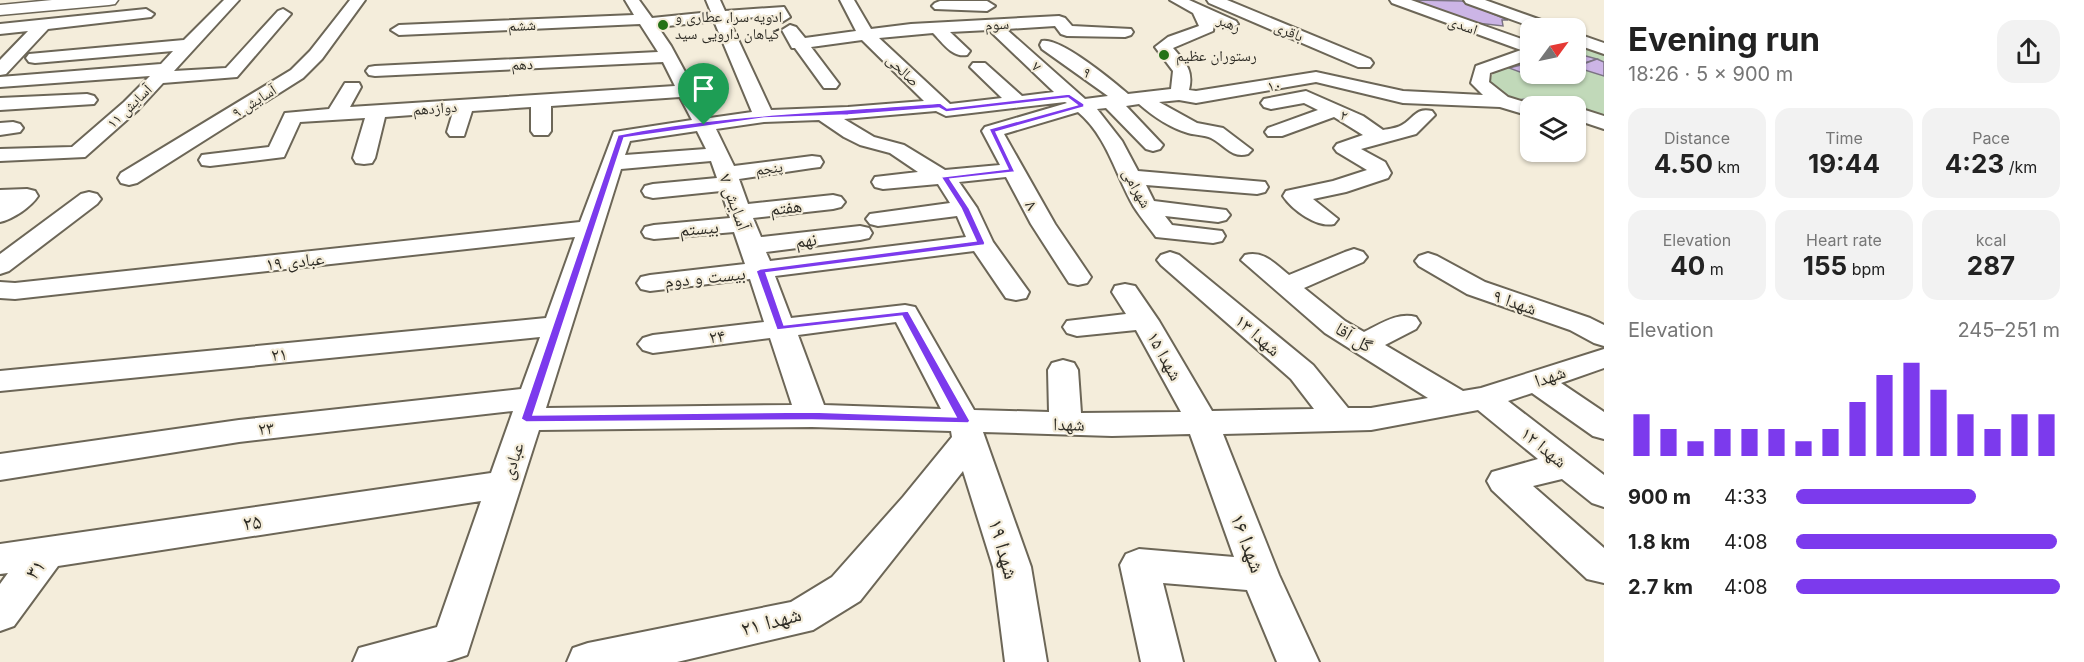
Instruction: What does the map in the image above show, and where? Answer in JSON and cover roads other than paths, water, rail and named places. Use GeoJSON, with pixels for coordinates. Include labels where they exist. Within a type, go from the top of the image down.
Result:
{"type":"FeatureCollection","features":[{"type":"Feature","properties":{"kind":"main road"},"geometry":{"type":"LineString","coordinates":[[0,4],[39,0],[55,2]]}},
{"type":"Feature","properties":{"kind":"main road"},"geometry":{"type":"LineString","coordinates":[[0,10],[55,2],[109,0]]}},
{"type":"Feature","properties":{"kind":"street","name":"آسایش ۱۱"},"geometry":{"type":"LineString","coordinates":[[0,155],[78,153],[162,73],[232,0]]}},
{"type":"Feature","properties":{"kind":"street","name":"آسایش ۹"},"geometry":{"type":"LineString","coordinates":[[129,178],[297,74],[316,55],[358,0]]}},
{"type":"Feature","properties":{"kind":"street","name":"صالحی"},"geometry":{"type":"LineString","coordinates":[[847,0],[866,35],[940,105]]}},
{"type":"Feature","properties":{"kind":"street","name":"رهبر"},"geometry":{"type":"LineString","coordinates":[[1177,0],[1292,51]]}},
{"type":"Feature","properties":{"kind":"street","name":"باقری"},"geometry":{"type":"LineString","coordinates":[[1214,0],[1364,63]]}},
{"type":"Feature","properties":{"kind":"street","name":"اسدی"},"geometry":{"type":"LineString","coordinates":[[1397,0],[1520,44]]}},
{"type":"Feature","properties":{"kind":"street"},"geometry":{"type":"LineString","coordinates":[[1471,0],[1520,18]]}},
{"type":"Feature","properties":{"kind":"street"},"geometry":{"type":"LineString","coordinates":[[0,70],[44,24],[55,2]]}},
{"type":"Feature","properties":{"kind":"street"},"geometry":{"type":"LineString","coordinates":[[940,6],[989,11]]}},
{"type":"Feature","properties":{"kind":"street"},"geometry":{"type":"LineString","coordinates":[[716,8],[764,116]]}},
{"type":"Feature","properties":{"kind":"street","name":"ششم"},"geometry":{"type":"LineString","coordinates":[[399,30],[716,8],[780,9],[790,30]]}},
{"type":"Feature","properties":{"kind":"street"},"geometry":{"type":"LineString","coordinates":[[1183,94],[1182,68],[1163,47],[1171,40],[1199,33],[1207,28],[1206,20],[1198,9]]}},
{"type":"Feature","properties":{"kind":"street","name":"سوم"},"geometry":{"type":"LineString","coordinates":[[790,30],[866,35],[937,28],[989,11],[1059,21],[1067,31],[1125,32]]}},
{"type":"Feature","properties":{"kind":"street","name":"۷"},"geometry":{"type":"LineString","coordinates":[[989,11],[1075,101]]}},
{"type":"Feature","properties":{"kind":"street"},"geometry":{"type":"LineString","coordinates":[[0,29],[146,14]]}},
{"type":"Feature","properties":{"kind":"street"},"geometry":{"type":"LineString","coordinates":[[0,81],[162,73],[231,73],[283,14]]}},
{"type":"Feature","properties":{"kind":"street","name":"آسایش ۷"},"geometry":{"type":"LineString","coordinates":[[642,14],[704,125],[724,171],[812,416]]}},
{"type":"Feature","properties":{"kind":"street"},"geometry":{"type":"LineString","coordinates":[[899,15],[911,29]]}},
{"type":"Feature","properties":{"kind":"street"},"geometry":{"type":"LineString","coordinates":[[937,28],[961,51]]}},
{"type":"Feature","properties":{"kind":"street"},"geometry":{"type":"LineString","coordinates":[[790,30],[830,84]]}},
{"type":"Feature","properties":{"kind":"street"},"geometry":{"type":"LineString","coordinates":[[29,40],[127,31]]}},
{"type":"Feature","properties":{"kind":"street"},"geometry":{"type":"LineString","coordinates":[[1586,43],[1604,49]]}},
{"type":"Feature","properties":{"kind":"street"},"geometry":{"type":"LineString","coordinates":[[35,58],[189,45]]}},
{"type":"Feature","properties":{"kind":"street","name":"۹"},"geometry":{"type":"LineString","coordinates":[[1048,45],[1126,100]]}},
{"type":"Feature","properties":{"kind":"street","name":"دهم"},"geometry":{"type":"LineString","coordinates":[[375,71],[668,57]]}},
{"type":"Feature","properties":{"kind":"street"},"geometry":{"type":"LineString","coordinates":[[1520,57],[1482,70],[1480,83],[1501,100],[1520,107]]}},
{"type":"Feature","properties":{"kind":"street"},"geometry":{"type":"LineString","coordinates":[[979,67],[1018,102]]}},
{"type":"Feature","properties":{"kind":"street"},"geometry":{"type":"LineString","coordinates":[[572,98],[573,77]]}},
{"type":"Feature","properties":{"kind":"street","name":"۱۰"},"geometry":{"type":"LineString","coordinates":[[1075,101],[1126,100],[1183,94],[1207,95],[1316,77],[1347,83],[1382,94],[1465,101],[1501,100]]}},
{"type":"Feature","properties":{"kind":"street"},"geometry":{"type":"LineString","coordinates":[[495,104],[500,81]]}},
{"type":"Feature","properties":{"kind":"street"},"geometry":{"type":"LineString","coordinates":[[336,114],[352,87]]}},
{"type":"Feature","properties":{"kind":"street","name":"دوازدهم"},"geometry":{"type":"LineString","coordinates":[[210,160],[277,153],[292,117],[377,111],[419,100],[464,106],[572,98],[622,87],[686,91]]}},
{"type":"Feature","properties":{"kind":"street","name":"۲"},"geometry":{"type":"LineString","coordinates":[[1183,94],[1215,111],[1306,97],[1356,120],[1379,137]]}},
{"type":"Feature","properties":{"kind":"street"},"geometry":{"type":"LineString","coordinates":[[0,104],[87,100]]}},
{"type":"Feature","properties":{"kind":"street"},"geometry":{"type":"LineString","coordinates":[[541,100],[541,131]]}},
{"type":"Feature","properties":{"kind":"street"},"geometry":{"type":"LineString","coordinates":[[1126,100],[1153,145]]}},
{"type":"Feature","properties":{"kind":"street"},"geometry":{"type":"LineString","coordinates":[[1126,100],[1160,112],[1192,128],[1216,132],[1241,150]]}},
{"type":"Feature","properties":{"kind":"street"},"geometry":{"type":"LineString","coordinates":[[616,150],[704,125],[764,116],[940,105],[946,110],[1018,102],[1075,101]]}},
{"type":"Feature","properties":{"kind":"street","name":"۸"},"geometry":{"type":"LineString","coordinates":[[1075,101],[992,131],[1043,224],[1078,277]]}},
{"type":"Feature","properties":{"kind":"street","name":"شهرامی"},"geometry":{"type":"LineString","coordinates":[[1075,101],[1094,116],[1112,141],[1146,207],[1215,225]]}},
{"type":"Feature","properties":{"kind":"street"},"geometry":{"type":"LineString","coordinates":[[457,132],[464,106]]}},
{"type":"Feature","properties":{"kind":"street"},"geometry":{"type":"LineString","coordinates":[[364,158],[377,111]]}},
{"type":"Feature","properties":{"kind":"street"},"geometry":{"type":"LineString","coordinates":[[1275,132],[1333,111]]}},
{"type":"Feature","properties":{"kind":"street"},"geometry":{"type":"LineString","coordinates":[[823,114],[851,133],[867,141],[897,148],[934,173],[945,177],[965,208],[981,243],[1016,292]]}},
{"type":"Feature","properties":{"kind":"street"},"geometry":{"type":"LineString","coordinates":[[1326,219],[1294,196],[1338,187],[1380,173],[1377,167],[1344,148],[1409,130],[1425,115]]}},
{"type":"Feature","properties":{"kind":"street"},"geometry":{"type":"LineString","coordinates":[[1586,117],[1601,133]]}},
{"type":"Feature","properties":{"kind":"street"},"geometry":{"type":"LineString","coordinates":[[616,150],[724,171]]}},
{"type":"Feature","properties":{"kind":"street","name":"عبادی"},"geometry":{"type":"LineString","coordinates":[[374,662],[452,642],[616,150]]}},
{"type":"Feature","properties":{"kind":"street","name":"پنجم"},"geometry":{"type":"LineString","coordinates":[[724,171],[812,162]]}},
{"type":"Feature","properties":{"kind":"street"},"geometry":{"type":"LineString","coordinates":[[884,182],[1012,170]]}},
{"type":"Feature","properties":{"kind":"street"},"geometry":{"type":"LineString","coordinates":[[653,191],[724,171]]}},
{"type":"Feature","properties":{"kind":"street"},"geometry":{"type":"LineString","coordinates":[[1130,177],[1257,188]]}},
{"type":"Feature","properties":{"kind":"street"},"geometry":{"type":"LineString","coordinates":[[0,197],[27,196],[0,215]]}},
{"type":"Feature","properties":{"kind":"street"},"geometry":{"type":"LineString","coordinates":[[0,266],[89,199]]}},
{"type":"Feature","properties":{"kind":"street","name":"هفتم"},"geometry":{"type":"LineString","coordinates":[[745,227],[833,202]]}},
{"type":"Feature","properties":{"kind":"street","name":"نهم"},"geometry":{"type":"LineString","coordinates":[[745,227],[869,226],[965,208]]}},
{"type":"Feature","properties":{"kind":"street","name":"بیستم"},"geometry":{"type":"LineString","coordinates":[[654,232],[745,227]]}},
{"type":"Feature","properties":{"kind":"street","name":"عبادی ۱۹"},"geometry":{"type":"LineString","coordinates":[[0,290],[15,291],[590,228]]}},
{"type":"Feature","properties":{"kind":"street","name":"بیست و دوم"},"geometry":{"type":"LineString","coordinates":[[650,283],[981,243]]}},
{"type":"Feature","properties":{"kind":"street"},"geometry":{"type":"LineString","coordinates":[[1286,286],[1354,257]]}},
{"type":"Feature","properties":{"kind":"street","name":"شهدا ۱۳"},"geometry":{"type":"LineString","coordinates":[[1170,260],[1302,372],[1338,418]]}},
{"type":"Feature","properties":{"kind":"street","name":"گل آقا"},"geometry":{"type":"LineString","coordinates":[[1254,260],[1335,327],[1472,401]]}},
{"type":"Feature","properties":{"kind":"street","name":"شهدا ۹"},"geometry":{"type":"LineString","coordinates":[[1428,261],[1476,288],[1580,324],[1601,356]]}},
{"type":"Feature","properties":{"kind":"street","name":"شهدا ۱۵"},"geometry":{"type":"LineString","coordinates":[[1125,292],[1145,321],[1202,422]]}},
{"type":"Feature","properties":{"kind":"street","name":"۲۴"},"geometry":{"type":"LineString","coordinates":[[653,344],[905,313]]}},
{"type":"Feature","properties":{"kind":"street","name":"شهدا ۱۹"},"geometry":{"type":"LineString","coordinates":[[905,313],[966,430],[1012,567],[1026,662]]}},
{"type":"Feature","properties":{"kind":"street"},"geometry":{"type":"LineString","coordinates":[[1077,327],[1145,321]]}},
{"type":"Feature","properties":{"kind":"street"},"geometry":{"type":"LineString","coordinates":[[1364,344],[1406,323]]}},
{"type":"Feature","properties":{"kind":"street","name":"۲۱"},"geometry":{"type":"LineString","coordinates":[[0,381],[558,326]]}},
{"type":"Feature","properties":{"kind":"street","name":"شهدا"},"geometry":{"type":"LineString","coordinates":[[530,408],[812,416],[966,430],[1066,424],[1371,419],[1472,401],[1537,381],[1601,356]]}},
{"type":"Feature","properties":{"kind":"street"},"geometry":{"type":"LineString","coordinates":[[1063,370],[1066,424]]}},
{"type":"Feature","properties":{"kind":"street"},"geometry":{"type":"LineString","coordinates":[[1537,381],[1604,428]]}},
{"type":"Feature","properties":{"kind":"street","name":"شهدا ۱۲"},"geometry":{"type":"LineString","coordinates":[[1472,401],[1566,465],[1604,494]]}},
{"type":"Feature","properties":{"kind":"street","name":"۲۳"},"geometry":{"type":"LineString","coordinates":[[0,467],[239,431],[530,408]]}},
{"type":"Feature","properties":{"kind":"street","name":"شهدا ۱۶"},"geometry":{"type":"LineString","coordinates":[[1202,422],[1260,575],[1298,662]]}},
{"type":"Feature","properties":{"kind":"street","name":"شهدا ۲۱"},"geometry":{"type":"LineString","coordinates":[[588,662],[799,618],[846,589],[916,507],[966,430]]}},
{"type":"Feature","properties":{"kind":"street"},"geometry":{"type":"LineString","coordinates":[[1566,465],[1504,481],[1601,568]]}},
{"type":"Feature","properties":{"kind":"street","name":"۲۵"},"geometry":{"type":"LineString","coordinates":[[0,559],[505,484]]}},
{"type":"Feature","properties":{"kind":"street","name":"۳۱"},"geometry":{"type":"LineString","coordinates":[[0,614],[48,552]]}},
{"type":"Feature","properties":{"kind":"street"},"geometry":{"type":"LineString","coordinates":[[1162,662],[1139,565],[1260,575]]}},
{"type":"Feature","properties":{"kind":"place","name":"ادویه سرا، عطاری و گیاهان دارویی سید"},"geometry":{"type":"Point","coordinates":[663,25]}},
{"type":"Feature","properties":{"kind":"place","name":"رستوران عظیم"},"geometry":{"type":"Point","coordinates":[1164,55]}}]}
